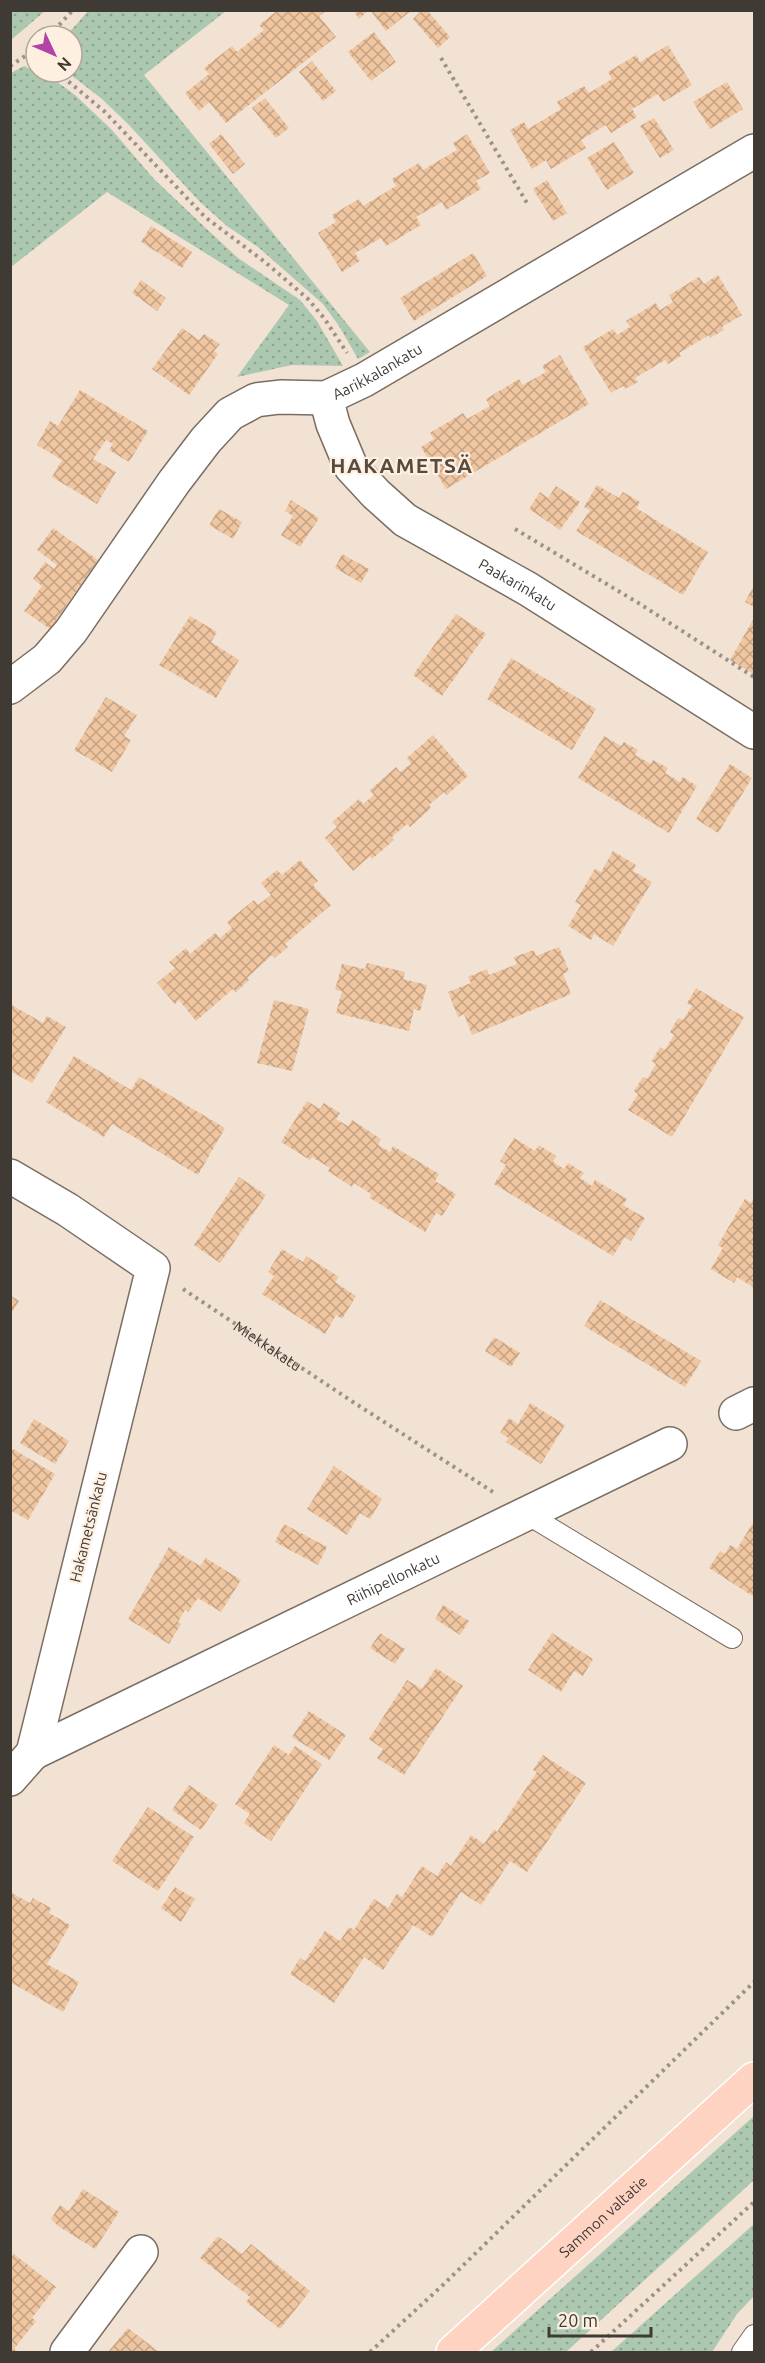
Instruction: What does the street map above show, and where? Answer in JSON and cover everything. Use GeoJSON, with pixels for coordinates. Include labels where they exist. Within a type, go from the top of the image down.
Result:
{"type":"FeatureCollection","features":[{"type":"Feature","properties":{"kind":"main road","name":"Sammon valtatie"},"geometry":{"type":"LineString","coordinates":[[453,2352],[754,2079]]}},
{"type":"Feature","properties":{"kind":"street","name":"Aarikkalankatu"},"geometry":{"type":"LineString","coordinates":[[10,687],[47,659],[70,632],[174,482],[206,440],[230,414],[256,400],[326,398],[364,380],[754,151]]}},
{"type":"Feature","properties":{"kind":"street","name":"Paakarinkatu"},"geometry":{"type":"LineString","coordinates":[[326,398],[333,424],[351,467],[376,494],[405,519],[528,589],[754,732]]}},
{"type":"Feature","properties":{"kind":"street"},"geometry":{"type":"LineString","coordinates":[[10,1176],[68,1210],[153,1268]]}},
{"type":"Feature","properties":{"kind":"street","name":"Hakametsänkatu"},"geometry":{"type":"LineString","coordinates":[[10,1779],[33,1753],[153,1268]]}},
{"type":"Feature","properties":{"kind":"street","name":"Riihipellonkatu"},"geometry":{"type":"LineString","coordinates":[[33,1753],[670,1444]]}},
{"type":"Feature","properties":{"kind":"street"},"geometry":{"type":"LineString","coordinates":[[67,2352],[141,2252]]}},
{"type":"Feature","properties":{"kind":"lane"},"geometry":{"type":"LineString","coordinates":[[527,1514],[732,1638]]}},
{"type":"Feature","properties":{"kind":"lane"},"geometry":{"type":"LineString","coordinates":[[742,2352],[754,2335]]}},
{"type":"Feature","properties":{"kind":"path"},"geometry":{"type":"LineString","coordinates":[[60,24],[73,10]]}},
{"type":"Feature","properties":{"kind":"path"},"geometry":{"type":"LineString","coordinates":[[10,66],[24,57]]}},
{"type":"Feature","properties":{"kind":"path"},"geometry":{"type":"LineString","coordinates":[[441,58],[527,203]]}},
{"type":"Feature","properties":{"kind":"path"},"geometry":{"type":"LineString","coordinates":[[71,84],[105,112],[205,217],[265,262],[308,299],[329,324],[364,380]]}},
{"type":"Feature","properties":{"kind":"path"},"geometry":{"type":"LineString","coordinates":[[515,529],[640,604],[754,677]]}},
{"type":"Feature","properties":{"kind":"path","name":"Miekkakatu"},"geometry":{"type":"LineString","coordinates":[[153,1268],[352,1402],[527,1514]]}},
{"type":"Feature","properties":{"kind":"path"},"geometry":{"type":"LineString","coordinates":[[370,2352],[444,2284],[754,1982]]}},
{"type":"Feature","properties":{"kind":"path"},"geometry":{"type":"LineString","coordinates":[[591,2352],[754,2202]]}},
{"type":"Feature","properties":{"kind":"green space"},"geometry":{"type":"Polygon","coordinates":[[[11,10],[45,10],[30,24],[24,24],[24,29],[11,40],[11,10]]]}},
{"type":"Feature","properties":{"kind":"green space"},"geometry":{"type":"Polygon","coordinates":[[[89,10],[226,11],[144,75],[370,352],[358,359],[323,304],[258,247],[227,226],[200,202],[128,124],[83,84],[84,24],[77,24],[89,10]]]}},
{"type":"Feature","properties":{"kind":"green space"},"geometry":{"type":"Polygon","coordinates":[[[24,66],[24,84],[60,84],[75,95],[111,129],[154,179],[238,258],[300,300],[317,321],[343,366],[292,365],[237,377],[289,305],[107,192],[11,267],[11,73],[24,66]]]}},
{"type":"Feature","properties":{"kind":"green space"},"geometry":{"type":"Polygon","coordinates":[[[754,2116],[754,2180],[566,2352],[491,2352],[754,2116]]]}},
{"type":"Feature","properties":{"kind":"green space"},"geometry":{"type":"Polygon","coordinates":[[[754,2224],[754,2296],[737,2314],[712,2352],[611,2352],[754,2224]]]}},
{"type":"Feature","properties":{"kind":"building"},"geometry":{"type":"Polygon","coordinates":[[[278,10],[327,10],[319,16],[336,37],[226,123],[209,102],[199,111],[185,93],[209,74],[204,68],[232,46],[237,52],[264,30],[259,25],[278,10]]]}},
{"type":"Feature","properties":{"kind":"building"},"geometry":{"type":"Polygon","coordinates":[[[353,10],[369,10],[359,19],[353,10]]]}},
{"type":"Feature","properties":{"kind":"building"},"geometry":{"type":"Polygon","coordinates":[[[370,10],[412,10],[386,31],[370,10]]]}},
{"type":"Feature","properties":{"kind":"building"},"geometry":{"type":"Polygon","coordinates":[[[422,10],[427,10],[450,37],[438,48],[413,19],[422,10]]]}},
{"type":"Feature","properties":{"kind":"building"},"geometry":{"type":"Polygon","coordinates":[[[374,32],[396,62],[371,81],[348,52],[374,32]]]}},
{"type":"Feature","properties":{"kind":"building"},"geometry":{"type":"Polygon","coordinates":[[[668,45],[692,85],[663,102],[658,94],[632,109],[637,117],[611,133],[606,125],[581,140],[586,148],[551,169],[546,160],[532,169],[510,130],[524,122],[528,129],[561,109],[557,102],[584,86],[589,93],[612,79],[608,72],[636,55],[640,62],[668,45]]]}},
{"type":"Feature","properties":{"kind":"building"},"geometry":{"type":"Polygon","coordinates":[[[312,61],[336,91],[323,101],[299,72],[312,61]]]}},
{"type":"Feature","properties":{"kind":"building"},"geometry":{"type":"Polygon","coordinates":[[[727,82],[743,109],[710,129],[693,102],[727,82]]]}},
{"type":"Feature","properties":{"kind":"building"},"geometry":{"type":"Polygon","coordinates":[[[265,98],[289,128],[276,138],[252,108],[265,98]]]}},
{"type":"Feature","properties":{"kind":"building"},"geometry":{"type":"Polygon","coordinates":[[[654,118],[674,150],[660,158],[640,126],[654,118]]]}},
{"type":"Feature","properties":{"kind":"building"},"geometry":{"type":"Polygon","coordinates":[[[221,134],[245,164],[233,174],[209,144],[221,134]]]}},
{"type":"Feature","properties":{"kind":"building"},"geometry":{"type":"Polygon","coordinates":[[[467,134],[490,173],[476,181],[481,189],[446,210],[442,202],[416,217],[421,225],[386,246],[381,238],[355,253],[360,261],[342,272],[318,233],[336,222],[332,215],[359,199],[363,206],[396,186],[392,179],[419,163],[423,170],[457,150],[453,143],[467,134]]]}},
{"type":"Feature","properties":{"kind":"building"},"geometry":{"type":"Polygon","coordinates":[[[614,142],[634,173],[607,190],[587,158],[614,142]]]}},
{"type":"Feature","properties":{"kind":"building"},"geometry":{"type":"Polygon","coordinates":[[[547,180],[567,213],[553,221],[533,189],[547,180]]]}},
{"type":"Feature","properties":{"kind":"building"},"geometry":{"type":"Polygon","coordinates":[[[151,226],[192,252],[182,268],[141,242],[151,226]]]}},
{"type":"Feature","properties":{"kind":"building"},"geometry":{"type":"Polygon","coordinates":[[[473,253],[487,276],[414,321],[400,298],[473,253]]]}},
{"type":"Feature","properties":{"kind":"building"},"geometry":{"type":"Polygon","coordinates":[[[718,275],[742,315],[722,327],[724,330],[710,338],[709,335],[679,353],[681,356],[668,364],[665,360],[635,378],[638,382],[625,389],[623,386],[611,393],[583,347],[613,329],[617,335],[630,327],[626,321],[656,303],[660,310],[673,302],[669,295],[699,277],[704,284],[718,275]]]}},
{"type":"Feature","properties":{"kind":"building"},"geometry":{"type":"Polygon","coordinates":[[[141,280],[166,298],[157,311],[132,293],[141,280]]]}},
{"type":"Feature","properties":{"kind":"building"},"geometry":{"type":"Polygon","coordinates":[[[182,328],[199,340],[204,334],[220,344],[214,351],[218,354],[189,395],[152,369],[182,328]]]}},
{"type":"Feature","properties":{"kind":"building"},"geometry":{"type":"Polygon","coordinates":[[[560,355],[589,404],[446,489],[421,447],[434,439],[430,433],[463,413],[467,419],[490,406],[486,399],[519,379],[523,385],[546,372],[542,366],[560,355]]]}},
{"type":"Feature","properties":{"kind":"building"},"geometry":{"type":"Polygon","coordinates":[[[80,390],[148,431],[129,462],[109,450],[113,444],[106,440],[93,459],[116,472],[97,504],[52,477],[62,460],[37,445],[50,421],[58,426],[80,390]]]}},
{"type":"Feature","properties":{"kind":"building"},"geometry":{"type":"Polygon","coordinates":[[[597,485],[619,498],[623,492],[640,502],[636,508],[708,552],[683,595],[576,531],[590,510],[584,507],[597,485]]]}},
{"type":"Feature","properties":{"kind":"building"},"geometry":{"type":"Polygon","coordinates":[[[556,486],[580,502],[560,530],[529,509],[540,492],[548,498],[556,486]]]}},
{"type":"Feature","properties":{"kind":"building"},"geometry":{"type":"Polygon","coordinates":[[[291,500],[319,518],[300,547],[281,535],[293,516],[285,511],[291,500]]]}},
{"type":"Feature","properties":{"kind":"building"},"geometry":{"type":"Polygon","coordinates":[[[219,509],[242,522],[233,539],[209,525],[219,509]]]}},
{"type":"Feature","properties":{"kind":"building"},"geometry":{"type":"Polygon","coordinates":[[[53,528],[98,560],[50,629],[24,611],[42,586],[33,579],[45,562],[54,569],[57,565],[37,550],[53,528]]]}},
{"type":"Feature","properties":{"kind":"building"},"geometry":{"type":"Polygon","coordinates":[[[342,554],[369,569],[361,583],[335,568],[342,554]]]}},
{"type":"Feature","properties":{"kind":"building"},"geometry":{"type":"Polygon","coordinates":[[[754,585],[754,607],[745,602],[754,585]]]}},
{"type":"Feature","properties":{"kind":"building"},"geometry":{"type":"Polygon","coordinates":[[[456,614],[486,634],[442,696],[413,675],[456,614]]]}},
{"type":"Feature","properties":{"kind":"building"},"geometry":{"type":"Polygon","coordinates":[[[190,616],[217,632],[211,642],[239,660],[216,698],[159,665],[190,616]]]}},
{"type":"Feature","properties":{"kind":"building"},"geometry":{"type":"Polygon","coordinates":[[[754,618],[754,674],[730,660],[754,618]]]}},
{"type":"Feature","properties":{"kind":"building"},"geometry":{"type":"Polygon","coordinates":[[[511,658],[596,709],[572,750],[487,699],[511,658]]]}},
{"type":"Feature","properties":{"kind":"building"},"geometry":{"type":"Polygon","coordinates":[[[106,697],[137,715],[124,736],[131,740],[112,772],[74,750],[106,697]]]}},
{"type":"Feature","properties":{"kind":"building"},"geometry":{"type":"Polygon","coordinates":[[[433,735],[468,776],[447,795],[444,792],[429,805],[431,808],[410,827],[407,824],[392,837],[394,840],[372,859],[370,856],[353,871],[325,838],[337,827],[332,822],[359,799],[363,804],[374,795],[370,790],[396,767],[400,772],[411,764],[407,758],[433,735]]]}},
{"type":"Feature","properties":{"kind":"building"},"geometry":{"type":"Polygon","coordinates":[[[604,736],[621,746],[624,742],[638,750],[635,755],[651,764],[653,760],[668,768],[665,773],[680,782],[683,777],[697,786],[669,833],[578,778],[604,736]]]}},
{"type":"Feature","properties":{"kind":"building"},"geometry":{"type":"Polygon","coordinates":[[[730,764],[752,778],[718,833],[696,819],[730,764]]]}},
{"type":"Feature","properties":{"kind":"building"},"geometry":{"type":"Polygon","coordinates":[[[613,851],[636,865],[633,871],[652,882],[613,946],[594,934],[591,940],[568,926],[581,905],[575,902],[595,869],[601,872],[613,851]]]}},
{"type":"Feature","properties":{"kind":"building"},"geometry":{"type":"Polygon","coordinates":[[[300,860],[318,881],[313,885],[331,905],[285,944],[288,947],[275,958],[272,955],[247,978],[249,980],[236,992],[233,989],[196,1021],[179,1000],[175,1004],[157,983],[175,968],[169,962],[186,948],[190,954],[215,933],[220,938],[232,928],[227,922],[254,900],[258,905],[271,895],[261,883],[277,870],[282,875],[300,860]]]}},
{"type":"Feature","properties":{"kind":"building"},"geometry":{"type":"Polygon","coordinates":[[[559,947],[569,971],[563,974],[571,994],[472,1035],[464,1014],[458,1017],[448,992],[471,983],[468,977],[487,969],[489,975],[517,964],[514,957],[534,950],[536,956],[559,947]]]}},
{"type":"Feature","properties":{"kind":"building"},"geometry":{"type":"Polygon","coordinates":[[[367,963],[405,972],[403,979],[427,985],[420,1011],[414,1009],[409,1031],[336,1013],[342,991],[335,990],[342,964],[365,969],[367,963]]]}},
{"type":"Feature","properties":{"kind":"building"},"geometry":{"type":"Polygon","coordinates":[[[696,988],[744,1017],[672,1137],[628,1110],[638,1094],[634,1091],[643,1077],[647,1079],[656,1064],[652,1061],[660,1047],[665,1050],[674,1035],[670,1032],[678,1018],[683,1020],[692,1006],[687,1003],[696,988]]]}},
{"type":"Feature","properties":{"kind":"building"},"geometry":{"type":"Polygon","coordinates":[[[274,1000],[309,1009],[292,1071],[257,1063],[274,1000]]]}},
{"type":"Feature","properties":{"kind":"building"},"geometry":{"type":"Polygon","coordinates":[[[10,1004],[43,1023],[47,1016],[66,1027],[32,1083],[10,1071],[10,1004]]]}},
{"type":"Feature","properties":{"kind":"building"},"geometry":{"type":"Polygon","coordinates":[[[74,1056],[131,1090],[139,1077],[225,1128],[198,1175],[112,1124],[104,1137],[46,1102],[74,1056]]]}},
{"type":"Feature","properties":{"kind":"building"},"geometry":{"type":"Polygon","coordinates":[[[307,1101],[320,1109],[324,1103],[340,1113],[336,1119],[348,1126],[352,1120],[381,1139],[378,1145],[390,1152],[393,1146],[439,1174],[435,1181],[456,1194],[442,1216],[436,1213],[425,1232],[370,1198],[371,1194],[354,1183],[352,1187],[328,1171],[330,1168],[312,1157],[310,1160],[281,1142],[307,1101]]]}},
{"type":"Feature","properties":{"kind":"building"},"geometry":{"type":"Polygon","coordinates":[[[514,1138],[535,1151],[539,1145],[556,1156],[553,1162],[564,1169],[568,1163],[584,1173],[580,1178],[592,1186],[595,1180],[627,1199],[623,1205],[645,1218],[631,1241],[625,1237],[613,1256],[494,1184],[506,1165],[500,1161],[514,1138]]]}},
{"type":"Feature","properties":{"kind":"building"},"geometry":{"type":"Polygon","coordinates":[[[239,1177],[266,1195],[220,1263],[194,1245],[239,1177]]]}},
{"type":"Feature","properties":{"kind":"building"},"geometry":{"type":"Polygon","coordinates":[[[754,1197],[754,1288],[737,1277],[734,1283],[711,1269],[723,1248],[718,1245],[745,1199],[751,1203],[754,1197]]]}},
{"type":"Feature","properties":{"kind":"building"},"geometry":{"type":"Polygon","coordinates":[[[282,1249],[303,1262],[306,1256],[339,1277],[335,1282],[356,1296],[342,1319],[336,1315],[325,1334],[262,1294],[274,1276],[268,1272],[282,1249]]]}},
{"type":"Feature","properties":{"kind":"building"},"geometry":{"type":"Polygon","coordinates":[[[10,1295],[19,1301],[10,1315],[10,1295]]]}},
{"type":"Feature","properties":{"kind":"building"},"geometry":{"type":"Polygon","coordinates":[[[600,1300],[701,1361],[685,1387],[584,1326],[600,1300]]]}},
{"type":"Feature","properties":{"kind":"building"},"geometry":{"type":"Polygon","coordinates":[[[494,1337],[520,1353],[511,1367],[485,1351],[494,1337]]]}},
{"type":"Feature","properties":{"kind":"building"},"geometry":{"type":"Polygon","coordinates":[[[530,1403],[565,1425],[541,1464],[506,1442],[509,1438],[500,1433],[509,1418],[518,1424],[530,1403]]]}},
{"type":"Feature","properties":{"kind":"building"},"geometry":{"type":"Polygon","coordinates":[[[34,1419],[69,1441],[55,1464],[20,1443],[34,1419]]]}},
{"type":"Feature","properties":{"kind":"building"},"geometry":{"type":"Polygon","coordinates":[[[13,1449],[55,1474],[28,1520],[10,1510],[10,1454],[13,1449]]]}},
{"type":"Feature","properties":{"kind":"building"},"geometry":{"type":"Polygon","coordinates":[[[334,1466],[382,1499],[370,1519],[360,1513],[347,1535],[307,1509],[334,1466]]]}},
{"type":"Feature","properties":{"kind":"building"},"geometry":{"type":"Polygon","coordinates":[[[754,1521],[754,1597],[709,1568],[720,1551],[725,1554],[730,1545],[737,1549],[754,1521]]]}},
{"type":"Feature","properties":{"kind":"building"},"geometry":{"type":"Polygon","coordinates":[[[284,1524],[327,1547],[318,1565],[275,1542],[284,1524]]]}},
{"type":"Feature","properties":{"kind":"building"},"geometry":{"type":"Polygon","coordinates":[[[169,1547],[200,1566],[206,1558],[241,1580],[221,1612],[198,1598],[188,1612],[185,1610],[178,1622],[181,1624],[169,1644],[128,1619],[169,1547]]]}},
{"type":"Feature","properties":{"kind":"building"},"geometry":{"type":"Polygon","coordinates":[[[443,1605],[469,1621],[460,1635],[435,1619],[443,1605]]]}},
{"type":"Feature","properties":{"kind":"building"},"geometry":{"type":"Polygon","coordinates":[[[380,1633],[405,1649],[395,1664],[370,1648],[380,1633]]]}},
{"type":"Feature","properties":{"kind":"building"},"geometry":{"type":"Polygon","coordinates":[[[552,1633],[593,1659],[583,1676],[574,1671],[561,1692],[528,1670],[552,1633]]]}},
{"type":"Feature","properties":{"kind":"building"},"geometry":{"type":"Polygon","coordinates":[[[436,1668],[463,1686],[404,1775],[377,1758],[383,1749],[369,1739],[407,1680],[422,1689],[436,1668]]]}},
{"type":"Feature","properties":{"kind":"building"},"geometry":{"type":"Polygon","coordinates":[[[309,1711],[346,1735],[329,1760],[292,1737],[309,1711]]]}},
{"type":"Feature","properties":{"kind":"building"},"geometry":{"type":"Polygon","coordinates":[[[274,1745],[289,1755],[295,1746],[322,1764],[271,1841],[244,1823],[250,1814],[235,1804],[274,1745]]]}},
{"type":"Feature","properties":{"kind":"building"},"geometry":{"type":"Polygon","coordinates":[[[543,1755],[586,1783],[527,1872],[510,1861],[481,1905],[461,1892],[432,1937],[413,1925],[383,1970],[364,1957],[334,2003],[290,1974],[300,1958],[305,1961],[325,1931],[340,1941],[349,1927],[354,1930],[374,1899],[388,1908],[397,1894],[402,1897],[422,1866],[437,1876],[446,1862],[451,1866],[471,1835],[484,1844],[494,1829],[497,1832],[537,1772],[533,1770],[543,1755]]]}},
{"type":"Feature","properties":{"kind":"building"},"geometry":{"type":"Polygon","coordinates":[[[189,1785],[218,1805],[201,1830],[172,1810],[189,1785]]]}},
{"type":"Feature","properties":{"kind":"building"},"geometry":{"type":"Polygon","coordinates":[[[148,1807],[194,1837],[158,1891],[112,1861],[148,1807]]]}},
{"type":"Feature","properties":{"kind":"building"},"geometry":{"type":"Polygon","coordinates":[[[175,1887],[195,1899],[181,1922],[161,1908],[175,1887]]]}},
{"type":"Feature","properties":{"kind":"building"},"geometry":{"type":"Polygon","coordinates":[[[10,1892],[30,1903],[33,1898],[51,1908],[49,1913],[70,1925],[47,1964],[79,1982],[63,2012],[10,1982],[10,1892]]]}},
{"type":"Feature","properties":{"kind":"building"},"geometry":{"type":"Polygon","coordinates":[[[83,2189],[119,2212],[95,2249],[58,2226],[51,2219],[60,2205],[69,2211],[83,2189]]]}},
{"type":"Feature","properties":{"kind":"building"},"geometry":{"type":"Polygon","coordinates":[[[218,2236],[242,2254],[251,2244],[310,2291],[280,2329],[246,2302],[250,2297],[200,2258],[218,2236]]]}},
{"type":"Feature","properties":{"kind":"building"},"geometry":{"type":"Polygon","coordinates":[[[14,2254],[56,2287],[32,2318],[36,2321],[14,2349],[18,2352],[10,2352],[10,2259],[14,2254]]]}},
{"type":"Feature","properties":{"kind":"building"},"geometry":{"type":"Polygon","coordinates":[[[128,2328],[159,2352],[108,2352],[128,2328]]]}},
{"type":"Feature","properties":{"kind":"district","name":"HAKAMETSÄ"},"geometry":{"type":"Point","coordinates":[402,465]}}]}
